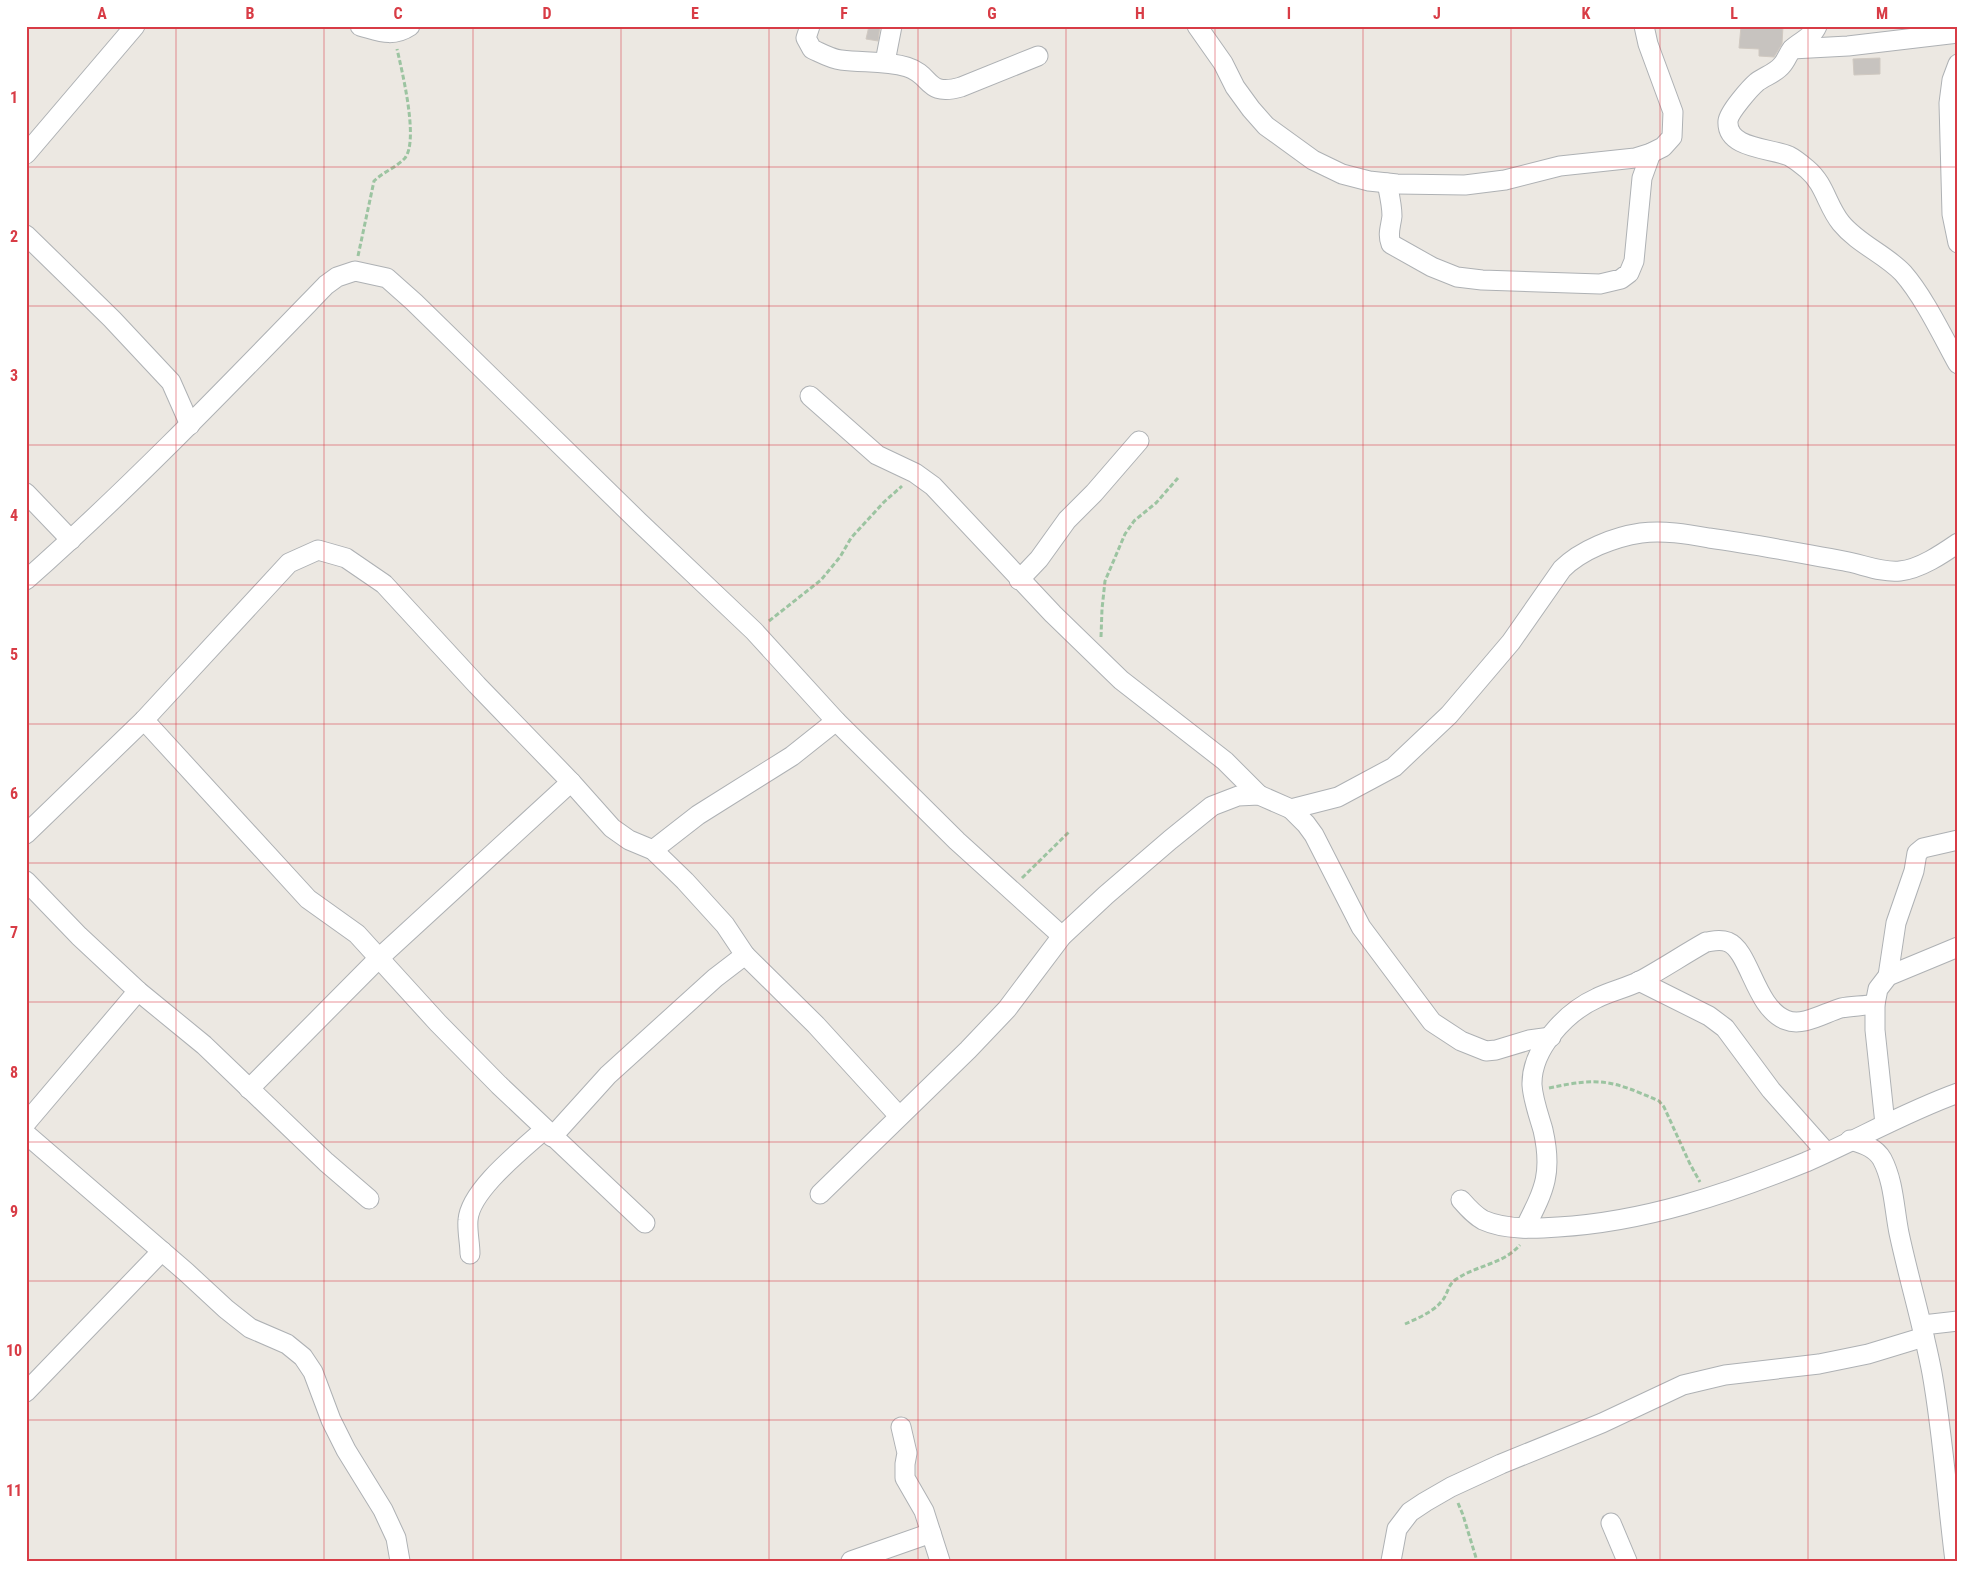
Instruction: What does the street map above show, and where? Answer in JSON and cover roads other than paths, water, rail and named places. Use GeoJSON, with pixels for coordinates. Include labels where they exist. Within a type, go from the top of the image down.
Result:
{"type":"FeatureCollection","features":[{"type":"Feature","properties":{"kind":"street"},"geometry":{"type":"LineString","coordinates":[[26,154],[135,26]]}},
{"type":"Feature","properties":{"kind":"street"},"geometry":{"type":"LineString","coordinates":[[360,26],[402,30]]}},
{"type":"Feature","properties":{"kind":"street"},"geometry":{"type":"LineString","coordinates":[[810,26],[806,38],[812,49],[839,60],[885,62],[910,68],[939,90],[950,90],[983,79],[1038,56]]}},
{"type":"Feature","properties":{"kind":"street"},"geometry":{"type":"LineString","coordinates":[[885,62],[892,26]]}},
{"type":"Feature","properties":{"kind":"street"},"geometry":{"type":"LineString","coordinates":[[1197,26],[1251,109],[1266,126],[1313,160],[1342,174],[1369,181],[1449,185],[1483,184],[1560,166],[1635,158],[1651,154],[1663,147],[1672,137],[1673,112],[1648,44],[1644,26]]}},
{"type":"Feature","properties":{"kind":"street"},"geometry":{"type":"LineString","coordinates":[[1817,26],[1808,38],[1792,49],[1782,66],[1756,83],[1730,115],[1728,123],[1730,133],[1742,142],[1792,158],[1819,180],[1841,223],[1901,272],[1914,287],[1958,364]]}},
{"type":"Feature","properties":{"kind":"street"},"geometry":{"type":"LineString","coordinates":[[1792,49],[1848,46],[1958,33]]}},
{"type":"Feature","properties":{"kind":"street"},"geometry":{"type":"LineString","coordinates":[[1958,64],[1952,80],[1949,103],[1952,214],[1958,243]]}},
{"type":"Feature","properties":{"kind":"street"},"geometry":{"type":"LineString","coordinates":[[1387,183],[1391,209],[1389,238],[1391,244],[1432,267],[1457,277],[1482,280],[1600,284],[1622,279],[1629,273],[1634,261],[1642,178],[1651,154]]}},
{"type":"Feature","properties":{"kind":"street"},"geometry":{"type":"LineString","coordinates":[[26,235],[112,319],[172,382],[190,425]]}},
{"type":"Feature","properties":{"kind":"street"},"geometry":{"type":"LineString","coordinates":[[26,580],[71,540],[190,425],[326,285],[337,277],[355,271],[387,278],[754,631],[836,721],[957,841],[1062,936]]}},
{"type":"Feature","properties":{"kind":"street"},"geometry":{"type":"LineString","coordinates":[[810,396],[877,455],[915,473],[933,486],[1019,580],[1104,664],[1154,708],[1225,761],[1260,795],[1291,809],[1306,824],[1314,835],[1361,928],[1432,1022],[1462,1041],[1486,1051],[1496,1050],[1529,1040],[1551,1037]]}},
{"type":"Feature","properties":{"kind":"street"},"geometry":{"type":"LineString","coordinates":[[1019,580],[1039,559],[1067,520],[1094,493],[1139,440]]}},
{"type":"Feature","properties":{"kind":"street"},"geometry":{"type":"LineString","coordinates":[[26,493],[71,540]]}},
{"type":"Feature","properties":{"kind":"street"},"geometry":{"type":"LineString","coordinates":[[1291,809],[1338,797],[1394,767],[1449,715],[1511,642],[1566,564],[1587,551],[1617,538],[1642,533],[1677,533],[1746,543],[1885,570],[1901,571],[1926,562],[1958,543]]}},
{"type":"Feature","properties":{"kind":"street"},"geometry":{"type":"LineString","coordinates":[[26,834],[144,720],[289,563],[318,550],[346,558],[384,584],[612,828],[629,840],[653,850],[685,880],[725,925],[745,956],[816,1025],[899,1116]]}},
{"type":"Feature","properties":{"kind":"street"},"geometry":{"type":"LineString","coordinates":[[144,720],[308,899],[356,934],[438,1023],[548,1133],[646,1223]]}},
{"type":"Feature","properties":{"kind":"street"},"geometry":{"type":"LineString","coordinates":[[653,850],[698,816],[792,756],[836,721]]}},
{"type":"Feature","properties":{"kind":"street"},"geometry":{"type":"LineString","coordinates":[[249,1089],[378,959],[571,782]]}},
{"type":"Feature","properties":{"kind":"street"},"geometry":{"type":"LineString","coordinates":[[820,1194],[968,1050],[1007,1009],[1062,936],[1106,894],[1212,806],[1238,796],[1260,795]]}},
{"type":"Feature","properties":{"kind":"street"},"geometry":{"type":"LineString","coordinates":[[1885,1124],[1875,1030],[1875,1004],[1878,989],[1888,976],[1896,923],[1914,871],[1917,853],[1923,848],[1958,840]]}},
{"type":"Feature","properties":{"kind":"street"},"geometry":{"type":"LineString","coordinates":[[26,881],[79,936],[138,991],[204,1045],[326,1162],[369,1199]]}},
{"type":"Feature","properties":{"kind":"street"},"geometry":{"type":"LineString","coordinates":[[1525,1228],[1544,1187],[1547,1174],[1548,1158],[1532,1085],[1540,1050],[1575,1011],[1596,998],[1639,981],[1706,942],[1718,940],[1730,943],[1739,952],[1772,1013],[1787,1021],[1800,1022],[1841,1008],[1875,1004]]}},
{"type":"Feature","properties":{"kind":"street"},"geometry":{"type":"LineString","coordinates":[[1888,976],[1958,947]]}},
{"type":"Feature","properties":{"kind":"street"},"geometry":{"type":"LineString","coordinates":[[470,1254],[468,1218],[479,1194],[499,1171],[548,1133],[608,1075],[715,978],[745,956]]}},
{"type":"Feature","properties":{"kind":"street"},"geometry":{"type":"LineString","coordinates":[[1639,981],[1709,1016],[1725,1028],[1771,1090],[1826,1152]]}},
{"type":"Feature","properties":{"kind":"street"},"geometry":{"type":"LineString","coordinates":[[138,991],[27,1124],[207,1293],[250,1328],[287,1344],[303,1357],[313,1372],[331,1420],[346,1450],[383,1510],[396,1538],[400,1561]]}},
{"type":"Feature","properties":{"kind":"street"},"geometry":{"type":"LineString","coordinates":[[1461,1200],[1473,1214],[1484,1220],[1525,1228],[1604,1223],[1709,1198],[1806,1161],[1885,1124],[1958,1093]]}},
{"type":"Feature","properties":{"kind":"street"},"geometry":{"type":"LineString","coordinates":[[1850,1140],[1866,1145],[1875,1151],[1882,1159],[1891,1184],[1898,1232],[1932,1371],[1942,1438],[1944,1479],[1955,1561]]}},
{"type":"Feature","properties":{"kind":"street"},"geometry":{"type":"LineString","coordinates":[[26,1392],[162,1252]]}},
{"type":"Feature","properties":{"kind":"street"},"geometry":{"type":"LineString","coordinates":[[1390,1561],[1397,1529],[1410,1512],[1451,1487],[1500,1464],[1602,1423],[1694,1381],[1868,1354],[1923,1331],[1958,1321]]}},
{"type":"Feature","properties":{"kind":"street"},"geometry":{"type":"LineString","coordinates":[[901,1426],[907,1453],[904,1464],[905,1478],[924,1511],[940,1561]]}},
{"type":"Feature","properties":{"kind":"street"},"geometry":{"type":"LineString","coordinates":[[1611,1523],[1627,1561]]}},
{"type":"Feature","properties":{"kind":"street"},"geometry":{"type":"LineString","coordinates":[[851,1561],[931,1533]]}}]}
